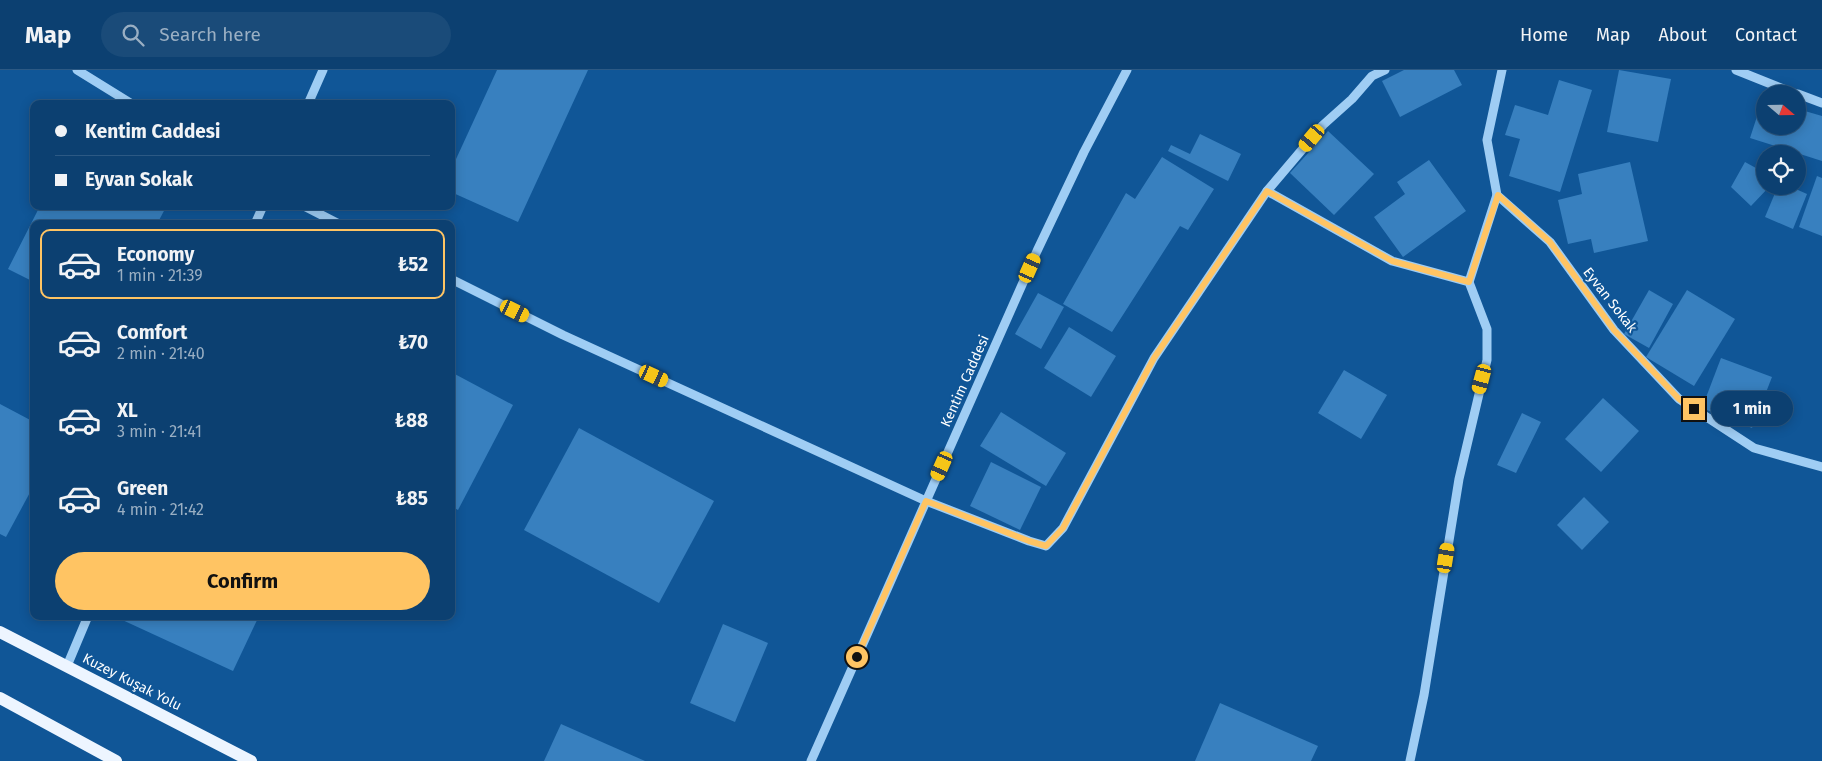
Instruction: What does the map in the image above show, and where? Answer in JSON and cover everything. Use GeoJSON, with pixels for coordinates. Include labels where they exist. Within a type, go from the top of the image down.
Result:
{"type":"FeatureCollection","features":[{"type":"Feature","properties":{"kind":"main road","name":"Kuzey Kuşak Yolu"},"geometry":{"type":"LineString","coordinates":[[0,632],[250,761]]}},
{"type":"Feature","properties":{"kind":"main road"},"geometry":{"type":"LineString","coordinates":[[0,698],[116,761]]}},
{"type":"Feature","properties":{"kind":"street"},"geometry":{"type":"LineString","coordinates":[[77,70],[126,100]]}},
{"type":"Feature","properties":{"kind":"street"},"geometry":{"type":"LineString","coordinates":[[310,100],[323,70]]}},
{"type":"Feature","properties":{"kind":"street","name":"Kentim Caddesi"},"geometry":{"type":"LineString","coordinates":[[811,761],[1037,251],[1084,152],[1128,70]]}},
{"type":"Feature","properties":{"kind":"street"},"geometry":{"type":"LineString","coordinates":[[455,281],[563,335],[926,501],[1046,546],[1063,528],[1154,358],[1267,191],[1323,125],[1352,99],[1372,76],[1385,70]]}},
{"type":"Feature","properties":{"kind":"street"},"geometry":{"type":"LineString","coordinates":[[1410,761],[1424,695],[1459,479],[1487,360],[1487,329],[1469,282],[1498,195],[1487,140],[1502,70]]}},
{"type":"Feature","properties":{"kind":"street"},"geometry":{"type":"LineString","coordinates":[[1736,70],[1754,74],[1778,85]]}},
{"type":"Feature","properties":{"kind":"street"},"geometry":{"type":"LineString","coordinates":[[1806,97],[1822,103]]}},
{"type":"Feature","properties":{"kind":"street"},"geometry":{"type":"LineString","coordinates":[[1267,191],[1392,261],[1469,282]]}},
{"type":"Feature","properties":{"kind":"street","name":"Eyvan Sokak"},"geometry":{"type":"LineString","coordinates":[[1498,195],[1550,242],[1614,330],[1679,399],[1754,448],[1822,467]]}},
{"type":"Feature","properties":{"kind":"street"},"geometry":{"type":"LineString","coordinates":[[312,210],[332,220]]}},
{"type":"Feature","properties":{"kind":"street"},"geometry":{"type":"LineString","coordinates":[[67,666],[86,620]]}},
{"type":"Feature","properties":{"kind":"building"},"geometry":{"type":"Polygon","coordinates":[[[497,70],[588,70],[518,222],[455,194],[455,161],[497,70]]]}},
{"type":"Feature","properties":{"kind":"building"},"geometry":{"type":"Polygon","coordinates":[[[1404,70],[1454,70],[1462,85],[1400,117],[1382,81],[1404,70]]]}},
{"type":"Feature","properties":{"kind":"building"},"geometry":{"type":"Polygon","coordinates":[[[1619,70],[1671,79],[1658,142],[1607,132],[1619,70]]]}},
{"type":"Feature","properties":{"kind":"building"},"geometry":{"type":"Polygon","coordinates":[[[1559,80],[1592,90],[1560,192],[1509,176],[1520,139],[1505,135],[1515,105],[1548,115],[1559,80]]]}},
{"type":"Feature","properties":{"kind":"building"},"geometry":{"type":"Polygon","coordinates":[[[1806,111],[1822,116],[1822,161],[1806,156],[1806,145],[1772,145],[1750,138],[1756,120],[1756,135],[1806,135],[1806,111]]]}},
{"type":"Feature","properties":{"kind":"building"},"geometry":{"type":"Polygon","coordinates":[[[1328,131],[1374,174],[1334,215],[1290,173],[1328,131]]]}},
{"type":"Feature","properties":{"kind":"building"},"geometry":{"type":"Polygon","coordinates":[[[1200,134],[1241,154],[1228,181],[1168,151],[1171,145],[1190,154],[1200,134]]]}},
{"type":"Feature","properties":{"kind":"building"},"geometry":{"type":"Polygon","coordinates":[[[1162,157],[1214,189],[1188,230],[1180,226],[1112,332],[1063,304],[1126,193],[1135,199],[1162,157]]]}},
{"type":"Feature","properties":{"kind":"building"},"geometry":{"type":"Polygon","coordinates":[[[1429,160],[1466,211],[1403,257],[1374,217],[1405,194],[1397,182],[1429,160]]]}},
{"type":"Feature","properties":{"kind":"building"},"geometry":{"type":"Polygon","coordinates":[[[1630,162],[1648,241],[1594,253],[1591,239],[1568,244],[1558,200],[1582,194],[1578,174],[1630,162]]]}},
{"type":"Feature","properties":{"kind":"building"},"geometry":{"type":"Polygon","coordinates":[[[1745,162],[1756,168],[1756,195],[1761,195],[1751,206],[1731,187],[1745,162]]]}},
{"type":"Feature","properties":{"kind":"building"},"geometry":{"type":"Polygon","coordinates":[[[1817,176],[1822,178],[1822,236],[1799,227],[1817,176]]]}},
{"type":"Feature","properties":{"kind":"building"},"geometry":{"type":"Polygon","coordinates":[[[1807,194],[1793,229],[1765,217],[1774,195],[1807,194]]]}},
{"type":"Feature","properties":{"kind":"building"},"geometry":{"type":"Polygon","coordinates":[[[38,210],[164,210],[159,220],[33,220],[38,210]]]}},
{"type":"Feature","properties":{"kind":"building"},"geometry":{"type":"Polygon","coordinates":[[[30,226],[30,280],[8,269],[30,226]]]}},
{"type":"Feature","properties":{"kind":"building"},"geometry":{"type":"Polygon","coordinates":[[[1649,290],[1673,304],[1649,348],[1624,334],[1649,290]]]}},
{"type":"Feature","properties":{"kind":"building"},"geometry":{"type":"Polygon","coordinates":[[[1687,290],[1735,319],[1694,386],[1646,357],[1687,290]]]}},
{"type":"Feature","properties":{"kind":"building"},"geometry":{"type":"Polygon","coordinates":[[[1038,293],[1064,307],[1041,349],[1015,334],[1038,293]]]}},
{"type":"Feature","properties":{"kind":"building"},"geometry":{"type":"Polygon","coordinates":[[[1069,327],[1116,356],[1091,397],[1044,368],[1069,327]]]}},
{"type":"Feature","properties":{"kind":"building"},"geometry":{"type":"Polygon","coordinates":[[[1721,358],[1772,377],[1752,428],[1702,408],[1721,358]]]}},
{"type":"Feature","properties":{"kind":"building"},"geometry":{"type":"Polygon","coordinates":[[[1344,370],[1387,395],[1361,439],[1318,413],[1344,370]]]}},
{"type":"Feature","properties":{"kind":"building"},"geometry":{"type":"Polygon","coordinates":[[[455,374],[513,405],[458,510],[455,508],[455,374]]]}},
{"type":"Feature","properties":{"kind":"building"},"geometry":{"type":"Polygon","coordinates":[[[1603,398],[1639,431],[1601,472],[1565,439],[1603,398]]]}},
{"type":"Feature","properties":{"kind":"building"},"geometry":{"type":"Polygon","coordinates":[[[0,404],[30,420],[30,492],[6,537],[0,534],[0,404]]]}},
{"type":"Feature","properties":{"kind":"building"},"geometry":{"type":"Polygon","coordinates":[[[1001,412],[1066,453],[1046,486],[980,446],[1001,412]]]}},
{"type":"Feature","properties":{"kind":"building"},"geometry":{"type":"Polygon","coordinates":[[[1522,413],[1541,422],[1516,473],[1497,465],[1522,413]]]}},
{"type":"Feature","properties":{"kind":"building"},"geometry":{"type":"Polygon","coordinates":[[[579,428],[714,501],[659,603],[524,530],[579,428]]]}},
{"type":"Feature","properties":{"kind":"building"},"geometry":{"type":"Polygon","coordinates":[[[991,462],[1041,487],[1020,530],[970,506],[991,462]]]}},
{"type":"Feature","properties":{"kind":"building"},"geometry":{"type":"Polygon","coordinates":[[[1584,497],[1609,522],[1582,550],[1557,525],[1584,497]]]}},
{"type":"Feature","properties":{"kind":"building"},"geometry":{"type":"Polygon","coordinates":[[[122,620],[257,620],[233,671],[122,620]]]}},
{"type":"Feature","properties":{"kind":"building"},"geometry":{"type":"Polygon","coordinates":[[[723,624],[768,643],[735,722],[690,703],[723,624]]]}},
{"type":"Feature","properties":{"kind":"building"},"geometry":{"type":"Polygon","coordinates":[[[1220,703],[1318,746],[1311,761],[1195,761],[1220,703]]]}},
{"type":"Feature","properties":{"kind":"building"},"geometry":{"type":"Polygon","coordinates":[[[561,724],[645,761],[544,761],[561,724]]]}},
{"type":"Feature","properties":{"kind":"route"},"geometry":{"type":"LineString","coordinates":[[857,657],[926,501],[1046,546],[1063,528],[1154,358],[1267,191],[1392,261],[1469,282],[1498,195],[1550,242],[1614,330],[1679,399],[1694,409]]}}]}
